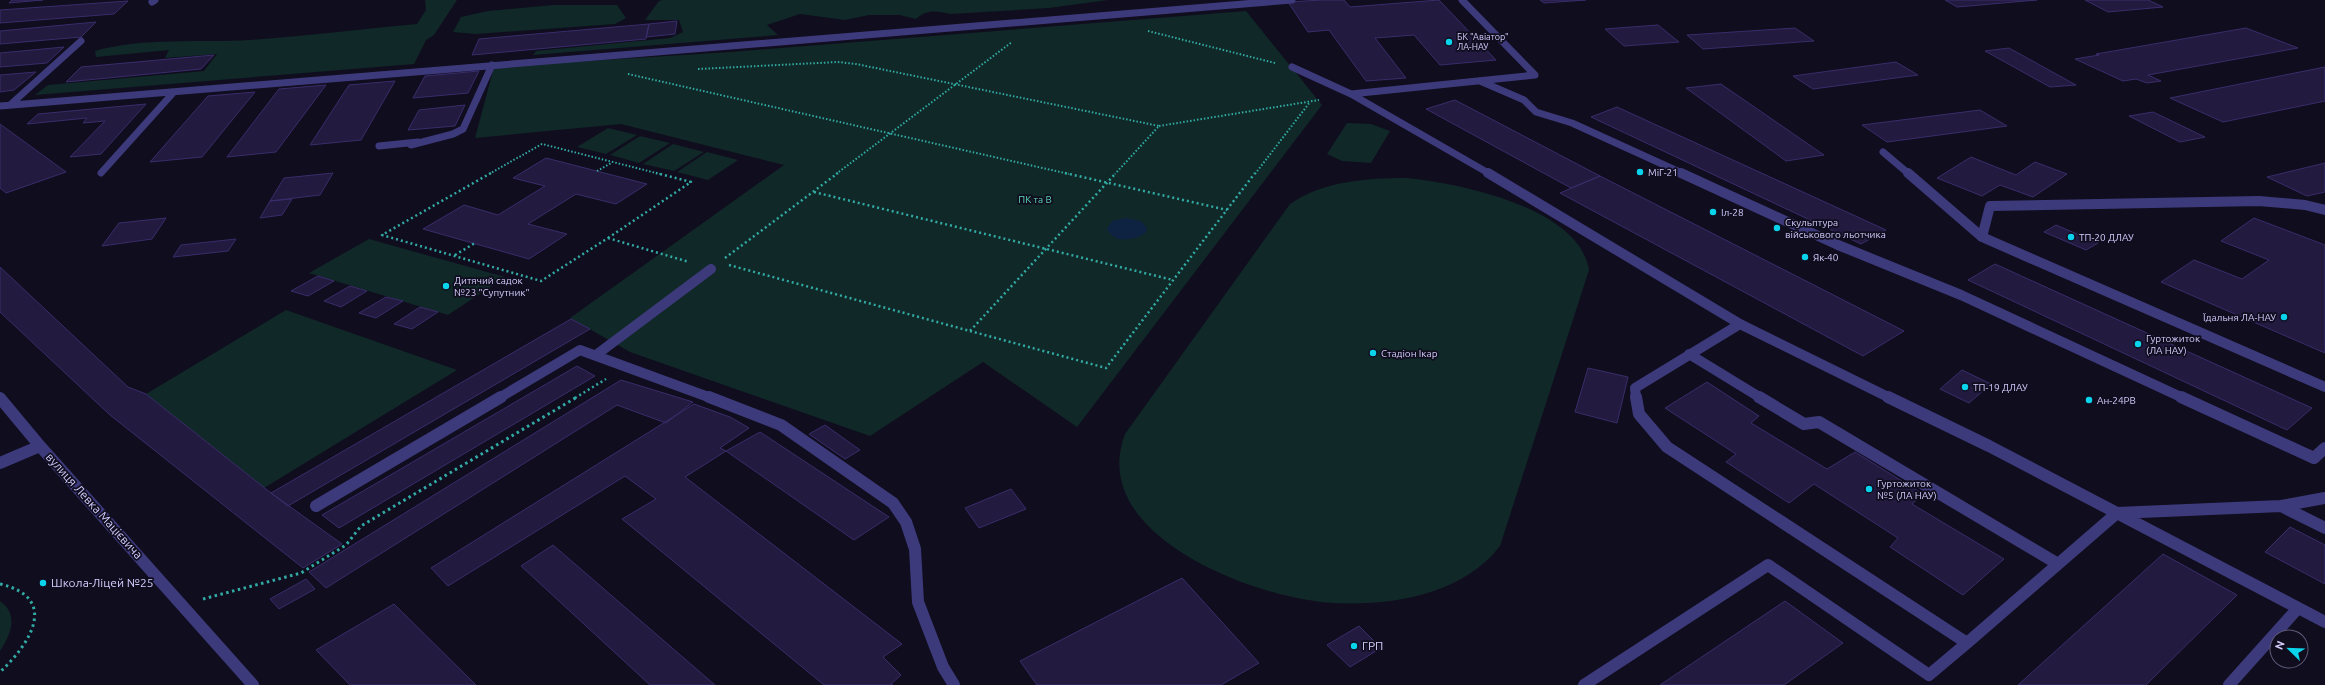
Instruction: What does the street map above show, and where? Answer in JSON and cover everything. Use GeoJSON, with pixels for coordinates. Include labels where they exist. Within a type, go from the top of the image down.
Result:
{"type":"FeatureCollection","features":[{"type":"Feature","properties":{"kind":"street"},"geometry":{"type":"LineString","coordinates":[[0,106],[1292,0]]}},
{"type":"Feature","properties":{"kind":"street"},"geometry":{"type":"LineString","coordinates":[[1351,94],[1535,75],[1462,0]]}},
{"type":"Feature","properties":{"kind":"street"},"geometry":{"type":"LineString","coordinates":[[10,105],[81,41]]}},
{"type":"Feature","properties":{"kind":"street"},"geometry":{"type":"LineString","coordinates":[[411,145],[453,134],[463,129],[492,65]]}},
{"type":"Feature","properties":{"kind":"street"},"geometry":{"type":"LineString","coordinates":[[1292,67],[1351,94],[1559,214],[1740,324],[1989,446],[2325,622]]}},
{"type":"Feature","properties":{"kind":"street"},"geometry":{"type":"LineString","coordinates":[[1480,81],[1524,100],[1536,112],[1572,123],[1838,245],[1961,294],[2314,458],[2325,448]]}},
{"type":"Feature","properties":{"kind":"street"},"geometry":{"type":"LineString","coordinates":[[101,173],[107,164],[173,93]]}},
{"type":"Feature","properties":{"kind":"street"},"geometry":{"type":"LineString","coordinates":[[379,146],[424,142]]}},
{"type":"Feature","properties":{"kind":"street"},"geometry":{"type":"LineString","coordinates":[[1883,152],[1982,237],[2325,387]]}},
{"type":"Feature","properties":{"kind":"street"},"geometry":{"type":"LineString","coordinates":[[1982,237],[1990,206],[2259,201],[2299,204],[2325,210]]}},
{"type":"Feature","properties":{"kind":"street"},"geometry":{"type":"LineString","coordinates":[[596,355],[711,269]]}},
{"type":"Feature","properties":{"kind":"street"},"geometry":{"type":"LineString","coordinates":[[1740,324],[1635,388],[1639,414],[1667,447],[1967,643]]}},
{"type":"Feature","properties":{"kind":"street"},"geometry":{"type":"LineString","coordinates":[[316,506],[580,350],[781,425],[893,503],[906,522],[914,549],[918,602],[943,667],[954,685]]}},
{"type":"Feature","properties":{"kind":"street"},"geometry":{"type":"LineString","coordinates":[[1689,354],[1804,424],[1819,422],[2058,564]]}},
{"type":"Feature","properties":{"kind":"street","name":"вулиця Левка Мацієвича"},"geometry":{"type":"LineString","coordinates":[[0,398],[40,446],[253,685]]}},
{"type":"Feature","properties":{"kind":"street"},"geometry":{"type":"LineString","coordinates":[[0,464],[40,446]]}},
{"type":"Feature","properties":{"kind":"street"},"geometry":{"type":"LineString","coordinates":[[1584,685],[1768,565],[1929,675],[2117,513],[2281,506],[2325,498]]}},
{"type":"Feature","properties":{"kind":"street"},"geometry":{"type":"LineString","coordinates":[[2281,506],[2325,528]]}},
{"type":"Feature","properties":{"kind":"street"},"geometry":{"type":"LineString","coordinates":[[2229,685],[2298,608]]}},
{"type":"Feature","properties":{"kind":"path"},"geometry":{"type":"LineString","coordinates":[[608,238],[711,269],[1040,20]]}},
{"type":"Feature","properties":{"kind":"path"},"geometry":{"type":"LineString","coordinates":[[1146,30],[1292,67]]}},
{"type":"Feature","properties":{"kind":"path"},"geometry":{"type":"LineString","coordinates":[[695,68],[838,62],[856,64],[1159,126],[1351,94]]}},
{"type":"Feature","properties":{"kind":"path"},"geometry":{"type":"LineString","coordinates":[[621,72],[1227,210]]}},
{"type":"Feature","properties":{"kind":"path"},"geometry":{"type":"LineString","coordinates":[[719,262],[1106,368],[1310,102]]}},
{"type":"Feature","properties":{"kind":"path"},"geometry":{"type":"LineString","coordinates":[[970,331],[1047,250],[1159,126]]}},
{"type":"Feature","properties":{"kind":"path"},"geometry":{"type":"LineString","coordinates":[[542,144],[691,182],[608,238],[541,281],[382,235],[542,144]]}},
{"type":"Feature","properties":{"kind":"path"},"geometry":{"type":"LineString","coordinates":[[597,171],[611,162]]}},
{"type":"Feature","properties":{"kind":"path"},"geometry":{"type":"LineString","coordinates":[[813,192],[1173,280]]}},
{"type":"Feature","properties":{"kind":"path"},"geometry":{"type":"LineString","coordinates":[[455,256],[475,244]]}},
{"type":"Feature","properties":{"kind":"path"},"geometry":{"type":"LineString","coordinates":[[182,604],[301,573],[346,545],[361,526],[628,367]]}},
{"type":"Feature","properties":{"kind":"path"},"geometry":{"type":"LineString","coordinates":[[0,584],[16,588],[28,596],[34,604],[35,616],[30,635],[0,672]]}},
{"type":"Feature","properties":{"kind":"green space"},"geometry":{"type":"Polygon","coordinates":[[[425,0],[457,0],[434,35],[426,40],[414,64],[35,95],[48,85],[204,71],[217,54],[165,58],[169,50],[96,57],[95,51],[152,42],[250,40],[417,24],[426,10],[425,0]]]}},
{"type":"Feature","properties":{"kind":"green space"},"geometry":{"type":"Polygon","coordinates":[[[1108,0],[1049,8],[950,14],[928,12],[916,19],[900,15],[869,15],[845,20],[800,14],[767,25],[778,35],[533,55],[536,51],[670,38],[683,32],[679,20],[645,20],[659,1],[1108,0]]]}},
{"type":"Feature","properties":{"kind":"green space"},"geometry":{"type":"Polygon","coordinates":[[[553,5],[617,5],[626,18],[615,24],[475,34],[453,32],[461,17],[488,11],[553,5]]]}},
{"type":"Feature","properties":{"kind":"green space","name":"ПК та В"},"geometry":{"type":"Polygon","coordinates":[[[1246,11],[1322,105],[1077,427],[983,362],[870,436],[630,352],[570,318],[784,165],[621,124],[475,138],[494,67],[731,52],[1246,11]]]}},
{"type":"Feature","properties":{"kind":"green space"},"geometry":{"type":"Polygon","coordinates":[[[1347,123],[1371,124],[1390,131],[1371,163],[1342,161],[1327,154],[1347,123]]]}},
{"type":"Feature","properties":{"kind":"green space"},"geometry":{"type":"Polygon","coordinates":[[[608,128],[637,135],[606,154],[577,147],[608,128]]]}},
{"type":"Feature","properties":{"kind":"green space"},"geometry":{"type":"Polygon","coordinates":[[[640,136],[670,143],[639,163],[610,155],[640,136]]]}},
{"type":"Feature","properties":{"kind":"green space"},"geometry":{"type":"Polygon","coordinates":[[[673,144],[704,152],[674,171],[643,164],[673,144]]]}},
{"type":"Feature","properties":{"kind":"green space"},"geometry":{"type":"Polygon","coordinates":[[[707,152],[738,160],[708,180],[677,172],[707,152]]]}},
{"type":"Feature","properties":{"kind":"green space"},"geometry":{"type":"Polygon","coordinates":[[[1406,178],[1455,186],[1484,193],[1513,202],[1540,215],[1564,230],[1580,248],[1589,270],[1500,546],[1484,563],[1466,576],[1446,586],[1424,594],[1379,602],[1333,603],[1301,599],[1263,589],[1224,575],[1186,555],[1154,531],[1130,503],[1120,470],[1125,434],[1290,204],[1317,190],[1346,182],[1406,178]]]}},
{"type":"Feature","properties":{"kind":"green space"},"geometry":{"type":"Polygon","coordinates":[[[369,239],[505,277],[448,315],[309,273],[369,239]]]}},
{"type":"Feature","properties":{"kind":"green space"},"geometry":{"type":"Polygon","coordinates":[[[286,310],[457,370],[264,488],[146,394],[286,310]]]}},
{"type":"Feature","properties":{"kind":"green space"},"geometry":{"type":"Polygon","coordinates":[[[0,601],[10,612],[11,625],[10,632],[0,651],[0,601]]]}},
{"type":"Feature","properties":{"kind":"water"},"geometry":{"type":"Polygon","coordinates":[[[1126,218],[1141,221],[1147,228],[1146,232],[1137,237],[1125,240],[1114,237],[1110,234],[1107,229],[1112,221],[1126,218]]]}},
{"type":"Feature","properties":{"kind":"building"},"geometry":{"type":"Polygon","coordinates":[[[12,0],[43,0],[9,3],[12,0]]]}},
{"type":"Feature","properties":{"kind":"building","name":"БК \"Авіатор\" ЛА-НАУ"},"geometry":{"type":"Polygon","coordinates":[[[1344,0],[1350,7],[1439,0],[1496,60],[1440,65],[1414,35],[1375,38],[1406,78],[1366,81],[1329,30],[1308,32],[1288,2],[1344,0]]]}},
{"type":"Feature","properties":{"kind":"building"},"geometry":{"type":"Polygon","coordinates":[[[1540,0],[1586,0],[1544,3],[1540,0]]]}},
{"type":"Feature","properties":{"kind":"building"},"geometry":{"type":"Polygon","coordinates":[[[1945,0],[2037,0],[1957,7],[1945,0]]]}},
{"type":"Feature","properties":{"kind":"building"},"geometry":{"type":"Polygon","coordinates":[[[2085,0],[2148,0],[2163,7],[2108,12],[2085,0]]]}},
{"type":"Feature","properties":{"kind":"building"},"geometry":{"type":"Polygon","coordinates":[[[128,1],[114,14],[0,23],[0,10],[128,1]]]}},
{"type":"Feature","properties":{"kind":"building"},"geometry":{"type":"Polygon","coordinates":[[[677,21],[675,34],[646,37],[649,24],[677,21]]]}},
{"type":"Feature","properties":{"kind":"building"},"geometry":{"type":"Polygon","coordinates":[[[96,22],[81,37],[0,44],[0,31],[96,22]]]}},
{"type":"Feature","properties":{"kind":"building"},"geometry":{"type":"Polygon","coordinates":[[[649,24],[646,39],[472,55],[479,39],[649,24]]]}},
{"type":"Feature","properties":{"kind":"building"},"geometry":{"type":"Polygon","coordinates":[[[1658,25],[1679,42],[1624,46],[1605,29],[1658,25]]]}},
{"type":"Feature","properties":{"kind":"building"},"geometry":{"type":"Polygon","coordinates":[[[1795,28],[1814,41],[1703,49],[1687,35],[1795,28]]]}},
{"type":"Feature","properties":{"kind":"building"},"geometry":{"type":"Polygon","coordinates":[[[2246,28],[2298,48],[2148,75],[2161,81],[2147,83],[2136,79],[2123,81],[2075,59],[2099,55],[2096,54],[2246,28]]]}},
{"type":"Feature","properties":{"kind":"building"},"geometry":{"type":"Polygon","coordinates":[[[64,47],[47,63],[0,67],[0,53],[64,47]]]}},
{"type":"Feature","properties":{"kind":"building"},"geometry":{"type":"Polygon","coordinates":[[[2009,48],[2076,85],[2050,87],[1985,51],[2009,48]]]}},
{"type":"Feature","properties":{"kind":"building"},"geometry":{"type":"Polygon","coordinates":[[[214,55],[201,69],[66,82],[81,67],[214,55]]]}},
{"type":"Feature","properties":{"kind":"building"},"geometry":{"type":"Polygon","coordinates":[[[1896,62],[1918,75],[1813,89],[1793,76],[1896,62]]]}},
{"type":"Feature","properties":{"kind":"building"},"geometry":{"type":"Polygon","coordinates":[[[2325,67],[2325,101],[2223,122],[2170,98],[2325,67]]]}},
{"type":"Feature","properties":{"kind":"building"},"geometry":{"type":"Polygon","coordinates":[[[479,71],[468,93],[413,98],[425,76],[479,71]]]}},
{"type":"Feature","properties":{"kind":"building"},"geometry":{"type":"Polygon","coordinates":[[[36,72],[14,90],[0,92],[0,75],[36,72]]]}},
{"type":"Feature","properties":{"kind":"building"},"geometry":{"type":"Polygon","coordinates":[[[395,81],[361,140],[310,145],[349,85],[395,81]]]}},
{"type":"Feature","properties":{"kind":"building"},"geometry":{"type":"Polygon","coordinates":[[[1721,84],[1824,155],[1786,161],[1686,88],[1721,84]]]}},
{"type":"Feature","properties":{"kind":"building"},"geometry":{"type":"Polygon","coordinates":[[[326,85],[276,152],[227,157],[279,89],[326,85]]]}},
{"type":"Feature","properties":{"kind":"building"},"geometry":{"type":"Polygon","coordinates":[[[255,92],[202,157],[150,162],[208,96],[255,92]]]}},
{"type":"Feature","properties":{"kind":"building"},"geometry":{"type":"Polygon","coordinates":[[[1455,100],[1600,176],[1571,188],[1426,109],[1455,100]]]}},
{"type":"Feature","properties":{"kind":"building"},"geometry":{"type":"Polygon","coordinates":[[[146,104],[101,154],[70,157],[105,121],[83,123],[87,118],[27,124],[38,114],[146,104]]]}},
{"type":"Feature","properties":{"kind":"building"},"geometry":{"type":"Polygon","coordinates":[[[465,105],[455,126],[408,130],[419,110],[465,105]]]}},
{"type":"Feature","properties":{"kind":"building"},"geometry":{"type":"Polygon","coordinates":[[[1617,107],[1886,230],[1861,244],[1591,117],[1617,107]]]}},
{"type":"Feature","properties":{"kind":"building"},"geometry":{"type":"Polygon","coordinates":[[[1980,110],[2007,126],[1887,142],[1862,125],[1980,110]]]}},
{"type":"Feature","properties":{"kind":"building"},"geometry":{"type":"Polygon","coordinates":[[[2153,112],[2205,137],[2180,142],[2129,116],[2153,112]]]}},
{"type":"Feature","properties":{"kind":"building"},"geometry":{"type":"Polygon","coordinates":[[[0,124],[66,172],[6,193],[0,188],[0,124]]]}},
{"type":"Feature","properties":{"kind":"building"},"geometry":{"type":"Polygon","coordinates":[[[1971,157],[2016,175],[2035,162],[2067,174],[2033,197],[2000,185],[1982,196],[1937,178],[1971,157]]]}},
{"type":"Feature","properties":{"kind":"building"},"geometry":{"type":"Polygon","coordinates":[[[546,158],[647,184],[616,204],[576,194],[528,224],[567,234],[529,259],[423,229],[464,205],[498,215],[545,186],[513,178],[546,158]]]}},
{"type":"Feature","properties":{"kind":"building"},"geometry":{"type":"Polygon","coordinates":[[[2325,163],[2325,192],[2307,196],[2267,177],[2325,163]]]}},
{"type":"Feature","properties":{"kind":"building"},"geometry":{"type":"Polygon","coordinates":[[[333,173],[320,195],[270,201],[284,178],[333,173]]]}},
{"type":"Feature","properties":{"kind":"building"},"geometry":{"type":"Polygon","coordinates":[[[1600,176],[1904,331],[1863,356],[1560,193],[1600,176]]]}},
{"type":"Feature","properties":{"kind":"building"},"geometry":{"type":"Polygon","coordinates":[[[292,199],[282,215],[260,218],[270,201],[292,199]]]}},
{"type":"Feature","properties":{"kind":"building"},"geometry":{"type":"Polygon","coordinates":[[[166,218],[152,239],[102,246],[119,223],[166,218]]]}},
{"type":"Feature","properties":{"kind":"building","name":"Їдальня ЛА-НАУ"},"geometry":{"type":"Polygon","coordinates":[[[2254,218],[2325,245],[2325,353],[2161,282],[2194,260],[2242,279],[2269,260],[2221,241],[2254,218]]]}},
{"type":"Feature","properties":{"kind":"building","name":"ТП-20 ДЛАУ"},"geometry":{"type":"Polygon","coordinates":[[[2056,225],[2098,243],[2086,250],[2044,232],[2056,225]]]}},
{"type":"Feature","properties":{"kind":"building"},"geometry":{"type":"Polygon","coordinates":[[[236,239],[228,251],[173,257],[181,245],[236,239]]]}},
{"type":"Feature","properties":{"kind":"building","name":"Гуртожиток (ЛА НАУ)"},"geometry":{"type":"Polygon","coordinates":[[[1995,264],[2312,408],[2287,430],[1968,280],[1995,264]]]}},
{"type":"Feature","properties":{"kind":"building"},"geometry":{"type":"Polygon","coordinates":[[[0,267],[128,387],[146,394],[271,493],[342,544],[303,568],[110,415],[0,312],[0,267]]]}},
{"type":"Feature","properties":{"kind":"building"},"geometry":{"type":"Polygon","coordinates":[[[318,276],[334,281],[308,296],[291,291],[318,276]]]}},
{"type":"Feature","properties":{"kind":"building"},"geometry":{"type":"Polygon","coordinates":[[[350,286],[367,291],[341,307],[324,301],[350,286]]]}},
{"type":"Feature","properties":{"kind":"building"},"geometry":{"type":"Polygon","coordinates":[[[386,297],[403,301],[376,318],[359,313],[386,297]]]}},
{"type":"Feature","properties":{"kind":"building"},"geometry":{"type":"Polygon","coordinates":[[[420,307],[438,312],[412,329],[394,324],[420,307]]]}},
{"type":"Feature","properties":{"kind":"building"},"geometry":{"type":"Polygon","coordinates":[[[571,319],[590,329],[288,506],[271,493],[571,319]]]}},
{"type":"Feature","properties":{"kind":"building"},"geometry":{"type":"Polygon","coordinates":[[[577,366],[595,376],[339,528],[322,515],[577,366]]]}},
{"type":"Feature","properties":{"kind":"building"},"geometry":{"type":"Polygon","coordinates":[[[1588,368],[1628,377],[1617,423],[1575,412],[1588,368]]]}},
{"type":"Feature","properties":{"kind":"building","name":"ТП-19 ДЛАУ"},"geometry":{"type":"Polygon","coordinates":[[[1962,370],[1991,384],[1969,403],[1940,389],[1962,370]]]}},
{"type":"Feature","properties":{"kind":"building"},"geometry":{"type":"Polygon","coordinates":[[[621,380],[693,402],[666,423],[617,405],[326,588],[309,572],[621,380]]]}},
{"type":"Feature","properties":{"kind":"building","name":"Гуртожиток №5 (ЛА НАУ)"},"geometry":{"type":"Polygon","coordinates":[[[1707,382],[1759,416],[1751,423],[1827,469],[1855,452],[1923,494],[1912,504],[2004,559],[1963,595],[1890,547],[1898,538],[1814,484],[1789,503],[1726,462],[1736,454],[1665,408],[1707,382]]]}},
{"type":"Feature","properties":{"kind":"building"},"geometry":{"type":"Polygon","coordinates":[[[694,404],[730,417],[749,428],[720,448],[726,451],[685,477],[902,644],[883,657],[901,675],[891,684],[893,685],[824,685],[622,519],[656,499],[625,476],[448,586],[431,568],[694,404]]]}},
{"type":"Feature","properties":{"kind":"building"},"geometry":{"type":"Polygon","coordinates":[[[825,425],[860,450],[845,459],[809,434],[825,425]]]}},
{"type":"Feature","properties":{"kind":"building"},"geometry":{"type":"Polygon","coordinates":[[[760,432],[889,517],[854,540],[726,451],[760,432]]]}},
{"type":"Feature","properties":{"kind":"building"},"geometry":{"type":"Polygon","coordinates":[[[1011,489],[1026,509],[979,528],[965,508],[1011,489]]]}},
{"type":"Feature","properties":{"kind":"building"},"geometry":{"type":"Polygon","coordinates":[[[2290,527],[2325,545],[2325,584],[2265,552],[2290,527]]]}},
{"type":"Feature","properties":{"kind":"building"},"geometry":{"type":"Polygon","coordinates":[[[553,545],[715,685],[650,685],[521,566],[553,545]]]}},
{"type":"Feature","properties":{"kind":"building"},"geometry":{"type":"Polygon","coordinates":[[[2163,554],[2237,595],[2146,685],[2018,685],[2163,554]]]}},
{"type":"Feature","properties":{"kind":"building"},"geometry":{"type":"Polygon","coordinates":[[[1182,578],[1259,663],[1221,685],[1037,685],[1020,661],[1182,578]]]}},
{"type":"Feature","properties":{"kind":"building"},"geometry":{"type":"Polygon","coordinates":[[[306,579],[315,589],[279,609],[270,599],[306,579]]]}},
{"type":"Feature","properties":{"kind":"building"},"geometry":{"type":"Polygon","coordinates":[[[1785,601],[1843,643],[1784,685],[1660,685],[1785,601]]]}},
{"type":"Feature","properties":{"kind":"building"},"geometry":{"type":"Polygon","coordinates":[[[394,604],[476,685],[350,685],[316,650],[394,604]]]}},
{"type":"Feature","properties":{"kind":"building","name":"ГРП"},"geometry":{"type":"Polygon","coordinates":[[[1359,626],[1381,648],[1350,667],[1327,645],[1359,626]]]}},
{"type":"Feature","properties":{"kind":"place","name":"БК \"Авіатор\" ЛА-НАУ"},"geometry":{"type":"Point","coordinates":[1449,42]}},
{"type":"Feature","properties":{"kind":"place","name":"МіГ-21"},"geometry":{"type":"Point","coordinates":[1640,172]}},
{"type":"Feature","properties":{"kind":"place","name":"Іл-28"},"geometry":{"type":"Point","coordinates":[1713,212]}},
{"type":"Feature","properties":{"kind":"place","name":"Скульптура військового льотчика"},"geometry":{"type":"Point","coordinates":[1777,228]}},
{"type":"Feature","properties":{"kind":"place","name":"ТП-20 ДЛАУ"},"geometry":{"type":"Point","coordinates":[2071,237]}},
{"type":"Feature","properties":{"kind":"place","name":"Як-40"},"geometry":{"type":"Point","coordinates":[1805,257]}},
{"type":"Feature","properties":{"kind":"place","name":"Дитячий садок №23 \"Супутник\""},"geometry":{"type":"Point","coordinates":[446,286]}},
{"type":"Feature","properties":{"kind":"place","name":"Їдальня ЛА-НАУ"},"geometry":{"type":"Point","coordinates":[2284,317]}},
{"type":"Feature","properties":{"kind":"place","name":"Гуртожиток (ЛА НАУ)"},"geometry":{"type":"Point","coordinates":[2138,344]}},
{"type":"Feature","properties":{"kind":"place","name":"Стадіон Ікар"},"geometry":{"type":"Point","coordinates":[1373,353]}},
{"type":"Feature","properties":{"kind":"place","name":"ТП-19 ДЛАУ"},"geometry":{"type":"Point","coordinates":[1965,387]}},
{"type":"Feature","properties":{"kind":"place","name":"Ан-24РВ"},"geometry":{"type":"Point","coordinates":[2089,400]}},
{"type":"Feature","properties":{"kind":"place","name":"Гуртожиток №5 (ЛА НАУ)"},"geometry":{"type":"Point","coordinates":[1869,489]}},
{"type":"Feature","properties":{"kind":"place","name":"Школа-Ліцей №25"},"geometry":{"type":"Point","coordinates":[43,583]}},
{"type":"Feature","properties":{"kind":"place","name":"ГРП"},"geometry":{"type":"Point","coordinates":[1354,646]}}]}
